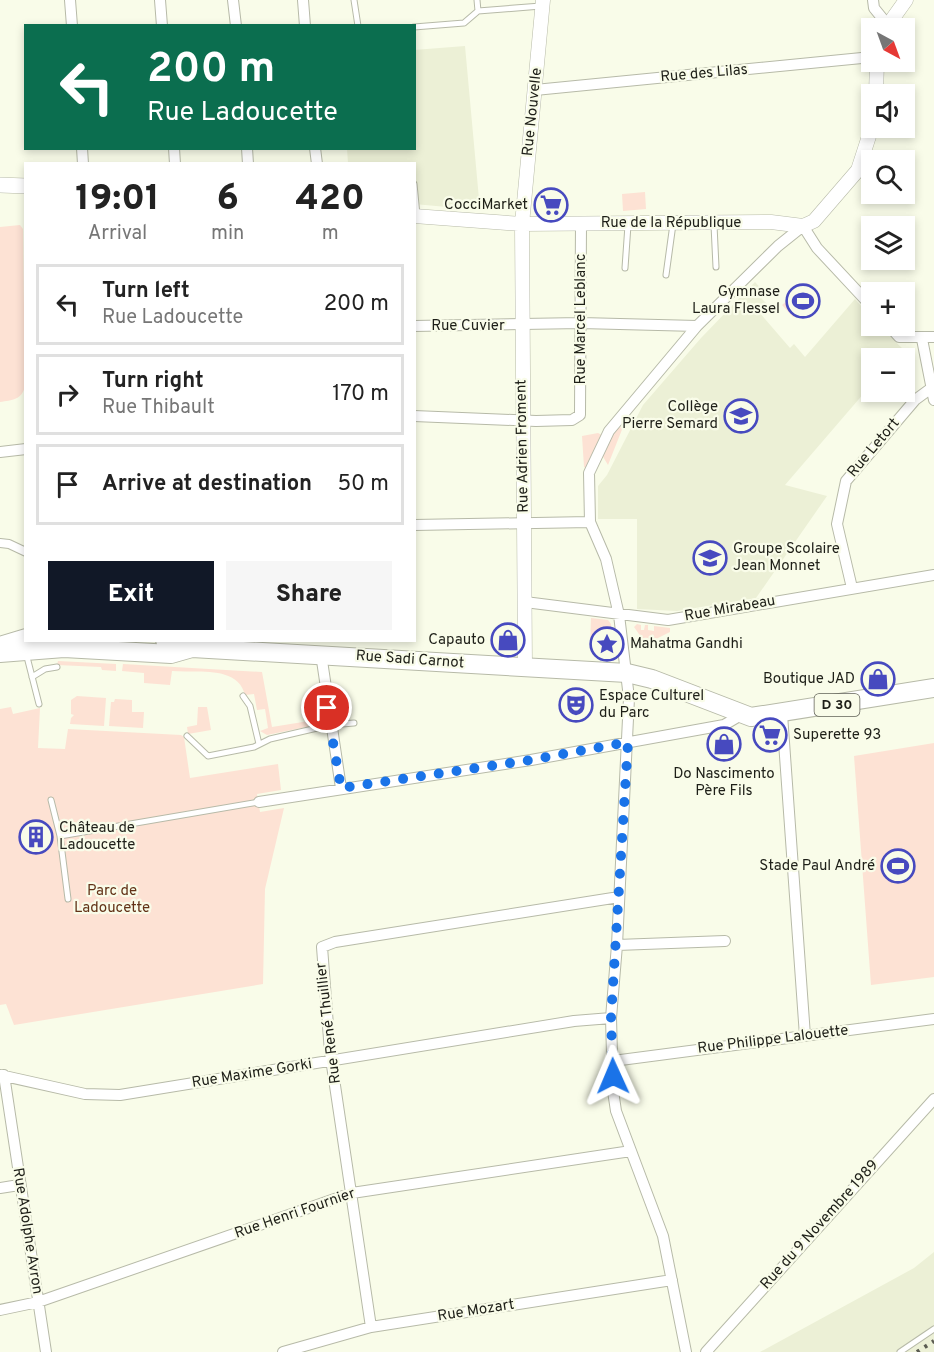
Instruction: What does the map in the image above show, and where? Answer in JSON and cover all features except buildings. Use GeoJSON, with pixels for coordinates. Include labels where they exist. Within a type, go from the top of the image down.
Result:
{"type":"FeatureCollection","features":[{"type":"Feature","properties":{"kind":"main road"},"geometry":{"type":"LineString","coordinates":[[0,185],[24,186]]}},
{"type":"Feature","properties":{"kind":"main road","name":"Rue Sadi Carnot"},"geometry":{"type":"LineString","coordinates":[[172,642],[192,648],[627,673]]}},
{"type":"Feature","properties":{"kind":"main road","name":"Rue Sadi Carnot"},"geometry":{"type":"LineString","coordinates":[[0,646],[26,645],[64,648],[126,646],[171,654],[192,648]]}},
{"type":"Feature","properties":{"kind":"main road","name":"Rue Sadi Carnot"},"geometry":{"type":"LineString","coordinates":[[0,653],[26,645]]}},
{"type":"Feature","properties":{"kind":"main road","name":"D 30"},"geometry":{"type":"LineString","coordinates":[[627,673],[652,679],[741,715],[759,717],[934,688]]}},
{"type":"Feature","properties":{"kind":"street"},"geometry":{"type":"LineString","coordinates":[[70,0],[72,24]]}},
{"type":"Feature","properties":{"kind":"street"},"geometry":{"type":"LineString","coordinates":[[160,0],[162,24]]}},
{"type":"Feature","properties":{"kind":"street"},"geometry":{"type":"LineString","coordinates":[[233,0],[236,24]]}},
{"type":"Feature","properties":{"kind":"street"},"geometry":{"type":"LineString","coordinates":[[303,0],[305,24]]}},
{"type":"Feature","properties":{"kind":"street"},"geometry":{"type":"LineString","coordinates":[[873,0],[874,8],[881,18]]}},
{"type":"Feature","properties":{"kind":"street"},"geometry":{"type":"LineString","coordinates":[[892,18],[906,0]]}},
{"type":"Feature","properties":{"kind":"street","name":"Rue Nouvelle"},"geometry":{"type":"LineString","coordinates":[[522,224],[543,3]]}},
{"type":"Feature","properties":{"kind":"street","name":"Rue des Lilas"},"geometry":{"type":"LineString","coordinates":[[536,90],[861,58]]}},
{"type":"Feature","properties":{"kind":"street"},"geometry":{"type":"LineString","coordinates":[[686,1352],[663,1236],[614,1102],[611,1018],[628,742],[633,712],[622,655],[620,615],[606,558],[590,522],[589,473],[609,431],[697,326],[778,246],[820,215],[858,170],[868,138]]}},
{"type":"Feature","properties":{"kind":"street","name":"Rue de la République"},"geometry":{"type":"LineString","coordinates":[[416,216],[522,224],[771,222],[803,226]]}},
{"type":"Feature","properties":{"kind":"street","name":"Rue Marcel Leblanc"},"geometry":{"type":"LineString","coordinates":[[524,420],[573,420],[580,415],[581,223]]}},
{"type":"Feature","properties":{"kind":"street","name":"Rue Adrien Froment"},"geometry":{"type":"LineString","coordinates":[[522,224],[525,667]]}},
{"type":"Feature","properties":{"kind":"street"},"geometry":{"type":"LineString","coordinates":[[803,226],[817,248],[861,295]]}},
{"type":"Feature","properties":{"kind":"street","name":"Rue Cuvier"},"geometry":{"type":"LineString","coordinates":[[416,326],[522,326],[581,323],[697,326]]}},
{"type":"Feature","properties":{"kind":"street"},"geometry":{"type":"LineString","coordinates":[[898,336],[922,339],[934,337]]}},
{"type":"Feature","properties":{"kind":"street"},"geometry":{"type":"LineString","coordinates":[[922,339],[932,395]]}},
{"type":"Feature","properties":{"kind":"street","name":"Rue Letort"},"geometry":{"type":"LineString","coordinates":[[852,588],[837,524],[846,481],[915,400],[932,395]]}},
{"type":"Feature","properties":{"kind":"street"},"geometry":{"type":"LineString","coordinates":[[416,416],[524,420]]}},
{"type":"Feature","properties":{"kind":"street"},"geometry":{"type":"LineString","coordinates":[[0,452],[24,449]]}},
{"type":"Feature","properties":{"kind":"street"},"geometry":{"type":"LineString","coordinates":[[416,525],[590,522]]}},
{"type":"Feature","properties":{"kind":"street"},"geometry":{"type":"LineString","coordinates":[[0,543],[9,544],[24,551]]}},
{"type":"Feature","properties":{"kind":"street","name":"Rue Mirabeau"},"geometry":{"type":"LineString","coordinates":[[525,602],[668,620],[934,575]]}},
{"type":"Feature","properties":{"kind":"street"},"geometry":{"type":"LineString","coordinates":[[321,654],[341,788]]}},
{"type":"Feature","properties":{"kind":"street"},"geometry":{"type":"LineString","coordinates":[[782,714],[805,1036]]}},
{"type":"Feature","properties":{"kind":"street"},"geometry":{"type":"LineString","coordinates":[[259,802],[531,760],[724,725],[741,715]]}},
{"type":"Feature","properties":{"kind":"street","name":"Rue René Thuillier"},"geometry":{"type":"LineString","coordinates":[[371,1327],[332,1060],[321,952],[325,944],[619,897]]}},
{"type":"Feature","properties":{"kind":"street"},"geometry":{"type":"LineString","coordinates":[[617,945],[725,941]]}},
{"type":"Feature","properties":{"kind":"street","name":"Rue Maxime Gorki"},"geometry":{"type":"LineString","coordinates":[[2,1075],[104,1096],[574,1021],[611,1018]]}},
{"type":"Feature","properties":{"kind":"street","name":"Rue Philippe Lalouette"},"geometry":{"type":"LineString","coordinates":[[612,1061],[934,1019]]}},
{"type":"Feature","properties":{"kind":"street","name":"Rue Adolphe Avron"},"geometry":{"type":"LineString","coordinates":[[2,1075],[46,1352]]}},
{"type":"Feature","properties":{"kind":"street","name":"Rue du 9 Novembre 1989"},"geometry":{"type":"LineString","coordinates":[[706,1352],[934,1099]]}},
{"type":"Feature","properties":{"kind":"street","name":"Rue Henri Fournier"},"geometry":{"type":"LineString","coordinates":[[0,1310],[38,1302],[352,1193],[631,1151]]}},
{"type":"Feature","properties":{"kind":"street"},"geometry":{"type":"LineString","coordinates":[[0,1188],[19,1185]]}},
{"type":"Feature","properties":{"kind":"street","name":"Rue Mozart"},"geometry":{"type":"LineString","coordinates":[[283,1352],[371,1327],[672,1280]]}},
{"type":"Feature","properties":{"kind":"lane"},"geometry":{"type":"LineString","coordinates":[[354,0],[358,24]]}},
{"type":"Feature","properties":{"kind":"lane"},"geometry":{"type":"LineString","coordinates":[[477,0],[478,11]]}},
{"type":"Feature","properties":{"kind":"lane"},"geometry":{"type":"LineString","coordinates":[[416,27],[464,23],[478,11],[543,3]]}},
{"type":"Feature","properties":{"kind":"lane"},"geometry":{"type":"LineString","coordinates":[[625,268],[628,223]]}},
{"type":"Feature","properties":{"kind":"lane"},"geometry":{"type":"LineString","coordinates":[[714,223],[716,267]]}},
{"type":"Feature","properties":{"kind":"lane"},"geometry":{"type":"LineString","coordinates":[[666,275],[673,224]]}},
{"type":"Feature","properties":{"kind":"lane"},"geometry":{"type":"LineString","coordinates":[[26,645],[39,705]]}},
{"type":"Feature","properties":{"kind":"lane"},"geometry":{"type":"LineString","coordinates":[[32,677],[45,669],[57,667]]}},
{"type":"Feature","properties":{"kind":"lane"},"geometry":{"type":"LineString","coordinates":[[243,696],[250,706],[260,744]]}},
{"type":"Feature","properties":{"kind":"lane"},"geometry":{"type":"LineString","coordinates":[[187,736],[208,756],[254,747],[270,738],[330,725],[354,723]]}},
{"type":"Feature","properties":{"kind":"lane"},"geometry":{"type":"LineString","coordinates":[[51,800],[60,836],[68,899]]}},
{"type":"Feature","properties":{"kind":"lane"},"geometry":{"type":"LineString","coordinates":[[60,836],[259,802]]}},
{"type":"Feature","properties":{"kind":"lane"},"geometry":{"type":"LineString","coordinates":[[900,1352],[934,1329]]}},
{"type":"Feature","properties":{"kind":"shaded area"},"geometry":{"type":"Polygon","coordinates":[[[465,46],[480,210],[416,204],[416,162],[348,162],[347,150],[416,150],[416,50],[465,46]]]}},
{"type":"Feature","properties":{"kind":"shaded area","name":"Collège Pierre Semard"},"geometry":{"type":"Polygon","coordinates":[[[755,282],[766,294],[761,298],[767,304],[759,312],[790,348],[794,344],[805,357],[855,299],[861,306],[861,336],[889,336],[902,348],[861,348],[861,397],[785,485],[827,496],[756,598],[677,611],[637,609],[637,519],[598,519],[598,486],[607,475],[643,405],[701,338],[755,282]]]}},
{"type":"Feature","properties":{"kind":"shaded area"},"geometry":{"type":"Polygon","coordinates":[[[934,1252],[934,1352],[760,1352],[914,1268],[934,1252]]]}},
{"type":"Feature","properties":{"kind":"green space"},"geometry":{"type":"Polygon","coordinates":[[[645,192],[646,209],[623,211],[622,194],[645,192]]]}},
{"type":"Feature","properties":{"kind":"green space"},"geometry":{"type":"Polygon","coordinates":[[[20,225],[23,229],[24,391],[19,397],[0,402],[0,227],[20,225]]]}},
{"type":"Feature","properties":{"kind":"green space"},"geometry":{"type":"Polygon","coordinates":[[[808,283],[818,295],[793,317],[782,305],[808,283]]]}},
{"type":"Feature","properties":{"kind":"green space"},"geometry":{"type":"Polygon","coordinates":[[[623,427],[608,465],[602,455],[616,428],[623,427]]]}},
{"type":"Feature","properties":{"kind":"green space"},"geometry":{"type":"Polygon","coordinates":[[[598,433],[604,436],[587,469],[584,467],[582,436],[598,433]]]}},
{"type":"Feature","properties":{"kind":"green space"},"geometry":{"type":"Polygon","coordinates":[[[591,618],[608,620],[611,624],[612,641],[605,642],[603,649],[590,648],[591,618]]]}},
{"type":"Feature","properties":{"kind":"green space"},"geometry":{"type":"Polygon","coordinates":[[[637,624],[641,625],[641,630],[648,625],[648,630],[654,631],[654,626],[670,628],[670,632],[646,644],[634,627],[637,624]]]}},
{"type":"Feature","properties":{"kind":"green space"},"geometry":{"type":"Polygon","coordinates":[[[58,661],[116,664],[116,671],[102,670],[101,667],[57,665],[58,661]]]}},
{"type":"Feature","properties":{"kind":"green space"},"geometry":{"type":"Polygon","coordinates":[[[123,664],[262,672],[272,727],[315,720],[316,725],[267,735],[260,731],[268,728],[265,709],[257,710],[254,694],[245,695],[241,685],[234,679],[215,672],[172,671],[170,685],[144,683],[144,673],[122,671],[123,664]]]}},
{"type":"Feature","properties":{"kind":"green space"},"geometry":{"type":"Polygon","coordinates":[[[77,696],[106,698],[104,726],[70,724],[74,715],[71,714],[71,700],[77,696]]]}},
{"type":"Feature","properties":{"kind":"green space"},"geometry":{"type":"Polygon","coordinates":[[[115,699],[132,700],[132,712],[144,712],[143,728],[109,726],[111,702],[115,699]]]}},
{"type":"Feature","properties":{"kind":"green space","name":"Parc de Ladoucette"},"geometry":{"type":"Polygon","coordinates":[[[11,707],[13,714],[40,708],[38,748],[65,749],[68,729],[181,735],[184,737],[190,778],[278,764],[281,790],[257,794],[260,812],[284,808],[265,889],[263,984],[14,1025],[6,1004],[0,1005],[0,709],[11,707]]]}},
{"type":"Feature","properties":{"kind":"green space"},"geometry":{"type":"Polygon","coordinates":[[[198,707],[207,707],[211,730],[188,734],[187,727],[197,725],[198,707]]]}},
{"type":"Feature","properties":{"kind":"green space","name":"Stade Paul André"},"geometry":{"type":"Polygon","coordinates":[[[934,743],[934,977],[871,985],[854,756],[934,743]]]}},
{"type":"Feature","properties":{"kind":"railway"},"geometry":{"type":"LineString","coordinates":[[917,1352],[934,1341]]}},
{"type":"Feature","properties":{"kind":"place","name":"CocciMarket"},"geometry":{"type":"Point","coordinates":[551,205]}},
{"type":"Feature","properties":{"kind":"place","name":"Gymnase Laura Flessel"},"geometry":{"type":"Point","coordinates":[803,301]}},
{"type":"Feature","properties":{"kind":"place","name":"Collège Pierre Semard"},"geometry":{"type":"Point","coordinates":[741,416]}},
{"type":"Feature","properties":{"kind":"place","name":"Groupe Scolaire Jean Monnet"},"geometry":{"type":"Point","coordinates":[710,558]}},
{"type":"Feature","properties":{"kind":"place","name":"Capauto"},"geometry":{"type":"Point","coordinates":[508,640]}},
{"type":"Feature","properties":{"kind":"place","name":"Mahatma Gandhi"},"geometry":{"type":"Point","coordinates":[607,644]}},
{"type":"Feature","properties":{"kind":"place","name":"Boutique JAD"},"geometry":{"type":"Point","coordinates":[878,679]}},
{"type":"Feature","properties":{"kind":"place","name":"Espace Culturel du Parc"},"geometry":{"type":"Point","coordinates":[576,705]}},
{"type":"Feature","properties":{"kind":"place","name":"Superette 93"},"geometry":{"type":"Point","coordinates":[770,735]}},
{"type":"Feature","properties":{"kind":"place","name":"Do Nascimento Père Fils"},"geometry":{"type":"Point","coordinates":[724,744]}},
{"type":"Feature","properties":{"kind":"place","name":"Château de Ladoucette"},"geometry":{"type":"Point","coordinates":[36,837]}},
{"type":"Feature","properties":{"kind":"place","name":"Stade Paul André"},"geometry":{"type":"Point","coordinates":[898,866]}},
{"type":"Feature","properties":{"kind":"route"},"geometry":{"type":"LineString","coordinates":[[327,708],[341,788],[531,760],[628,742],[611,1018],[613,1076]]}}]}
